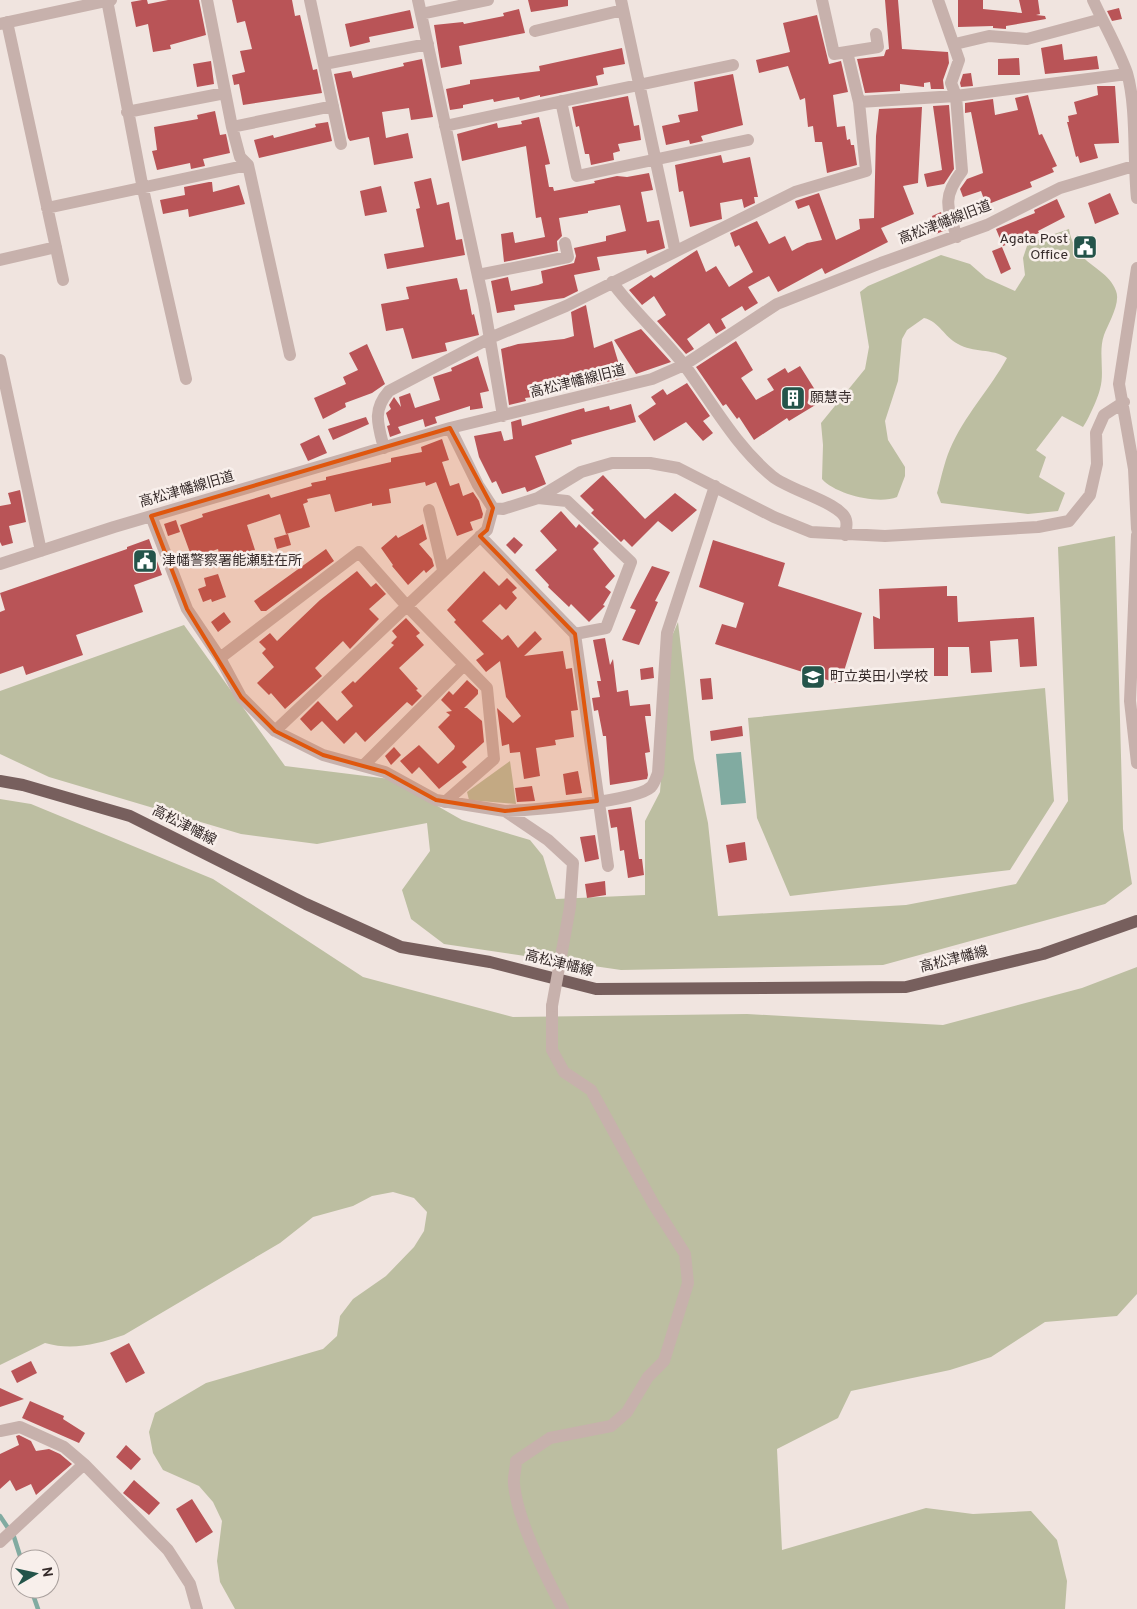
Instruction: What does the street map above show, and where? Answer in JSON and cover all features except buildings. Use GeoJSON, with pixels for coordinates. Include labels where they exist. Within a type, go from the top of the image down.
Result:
{"type":"FeatureCollection","features":[{"type":"Feature","properties":{"kind":"main road","name":"高松津幡線"},"geometry":{"type":"LineString","coordinates":[[0,781],[24,785],[130,816],[306,904],[401,947],[490,962],[596,989],[906,987],[1043,954],[1137,921]]}},
{"type":"Feature","properties":{"kind":"street"},"geometry":{"type":"LineString","coordinates":[[62,280],[4,23],[108,0],[126,112],[186,379]]}},
{"type":"Feature","properties":{"kind":"street"},"geometry":{"type":"LineString","coordinates":[[207,0],[232,127],[240,158],[248,165],[290,355]]}},
{"type":"Feature","properties":{"kind":"street"},"geometry":{"type":"LineString","coordinates":[[310,0],[341,144]]}},
{"type":"Feature","properties":{"kind":"street"},"geometry":{"type":"LineString","coordinates":[[418,0],[478,274],[503,416]]}},
{"type":"Feature","properties":{"kind":"street"},"geometry":{"type":"LineString","coordinates":[[421,14],[488,0]]}},
{"type":"Feature","properties":{"kind":"street"},"geometry":{"type":"LineString","coordinates":[[822,0],[834,54],[878,47],[876,34]]}},
{"type":"Feature","properties":{"kind":"street"},"geometry":{"type":"LineString","coordinates":[[938,0],[955,44],[959,60],[951,82],[956,96],[962,171],[950,187],[948,209],[957,237]]}},
{"type":"Feature","properties":{"kind":"street"},"geometry":{"type":"LineString","coordinates":[[1093,0],[1127,74],[1132,113],[1137,198]]}},
{"type":"Feature","properties":{"kind":"street"},"geometry":{"type":"LineString","coordinates":[[535,31],[622,5],[675,250]]}},
{"type":"Feature","properties":{"kind":"street"},"geometry":{"type":"LineString","coordinates":[[955,44],[989,36],[1027,39],[1102,19]]}},
{"type":"Feature","properties":{"kind":"street"},"geometry":{"type":"LineString","coordinates":[[324,64],[428,44]]}},
{"type":"Feature","properties":{"kind":"street"},"geometry":{"type":"LineString","coordinates":[[384,448],[377,412],[380,401],[389,391],[490,338],[566,306],[675,250],[796,192],[866,171],[859,102],[847,52]]}},
{"type":"Feature","properties":{"kind":"street"},"geometry":{"type":"LineString","coordinates":[[446,126],[640,84],[734,66]]}},
{"type":"Feature","properties":{"kind":"street"},"geometry":{"type":"LineString","coordinates":[[859,102],[956,96],[1127,74]]}},
{"type":"Feature","properties":{"kind":"street"},"geometry":{"type":"LineString","coordinates":[[126,112],[225,93]]}},
{"type":"Feature","properties":{"kind":"street"},"geometry":{"type":"LineString","coordinates":[[561,101],[577,176],[748,140]]}},
{"type":"Feature","properties":{"kind":"street"},"geometry":{"type":"LineString","coordinates":[[232,127],[332,106]]}},
{"type":"Feature","properties":{"kind":"street"},"geometry":{"type":"LineString","coordinates":[[47,208],[143,189],[248,165]]}},
{"type":"Feature","properties":{"kind":"street","name":"高松津幡線旧道"},"geometry":{"type":"LineString","coordinates":[[0,564],[152,516],[450,428],[652,380],[684,366],[777,304],[881,263],[987,225],[1060,188],[1135,165]]}},
{"type":"Feature","properties":{"kind":"street"},"geometry":{"type":"LineString","coordinates":[[478,274],[568,257],[565,243]]}},
{"type":"Feature","properties":{"kind":"street"},"geometry":{"type":"LineString","coordinates":[[0,260],[56,247]]}},
{"type":"Feature","properties":{"kind":"street"},"geometry":{"type":"LineString","coordinates":[[1137,268],[1119,384],[1124,402],[1134,469],[1137,529]]}},
{"type":"Feature","properties":{"kind":"street"},"geometry":{"type":"LineString","coordinates":[[612,282],[628,304],[667,344],[735,440],[751,458],[773,478],[790,488],[820,499],[840,511],[846,520],[845,536]]}},
{"type":"Feature","properties":{"kind":"street"},"geometry":{"type":"LineString","coordinates":[[0,360],[41,551]]}},
{"type":"Feature","properties":{"kind":"street"},"geometry":{"type":"LineString","coordinates":[[1124,402],[1137,419]]}},
{"type":"Feature","properties":{"kind":"street"},"geometry":{"type":"LineString","coordinates":[[493,508],[503,508],[538,498],[581,472],[612,463],[650,463],[678,468],[774,517],[812,532],[845,536],[885,536],[1028,527],[1069,521],[1090,495],[1098,464],[1096,433],[1100,424],[1104,416],[1124,402]]}},
{"type":"Feature","properties":{"kind":"street"},"geometry":{"type":"LineString","coordinates":[[275,731],[443,570],[488,530],[493,508],[478,484],[450,428]]}},
{"type":"Feature","properties":{"kind":"street"},"geometry":{"type":"LineString","coordinates":[[152,516],[187,609],[220,658],[241,697],[275,731],[323,755],[384,772],[436,800],[505,811],[552,808],[636,795],[651,787],[658,774],[666,633],[715,486]]}},
{"type":"Feature","properties":{"kind":"street"},"geometry":{"type":"LineString","coordinates":[[538,498],[567,501],[631,562],[606,628],[575,634]]}},
{"type":"Feature","properties":{"kind":"street"},"geometry":{"type":"LineString","coordinates":[[429,510],[443,570]]}},
{"type":"Feature","properties":{"kind":"street"},"geometry":{"type":"LineString","coordinates":[[1137,535],[1130,701],[1137,762]]}},
{"type":"Feature","properties":{"kind":"street"},"geometry":{"type":"LineString","coordinates":[[480,536],[575,634],[608,866]]}},
{"type":"Feature","properties":{"kind":"street"},"geometry":{"type":"LineString","coordinates":[[220,658],[359,552],[406,605],[486,688],[494,759],[445,802]]}},
{"type":"Feature","properties":{"kind":"street"},"geometry":{"type":"LineString","coordinates":[[363,766],[464,665]]}},
{"type":"Feature","properties":{"kind":"street"},"geometry":{"type":"LineString","coordinates":[[505,811],[548,840],[572,863],[570,907],[552,1006],[552,1050],[564,1072],[591,1090],[654,1205],[685,1254],[688,1283],[664,1361],[648,1377],[627,1412],[611,1426],[550,1438],[516,1462],[514,1484],[524,1520],[543,1570],[563,1609]]}},
{"type":"Feature","properties":{"kind":"street"},"geometry":{"type":"LineString","coordinates":[[0,1431],[20,1427],[64,1447],[84,1464],[168,1550],[190,1584],[197,1609]]}},
{"type":"Feature","properties":{"kind":"street"},"geometry":{"type":"LineString","coordinates":[[4,1539],[84,1464]]}},
{"type":"Feature","properties":{"kind":"highlighted area"},"geometry":{"type":"Polygon","coordinates":[[[450,428],[493,508],[487,530],[480,536],[575,634],[597,801],[505,811],[436,800],[385,772],[323,755],[275,731],[241,697],[187,609],[151,516],[450,428]]]}},
{"type":"Feature","properties":{"kind":"green space"},"geometry":{"type":"Polygon","coordinates":[[[1069,229],[1072,241],[1078,251],[1112,283],[1116,291],[1117,301],[1102,342],[1100,389],[1083,427],[1062,416],[1036,450],[1046,457],[1039,477],[1065,493],[1058,511],[1028,514],[941,503],[937,493],[950,449],[962,425],[1007,358],[995,353],[964,347],[949,338],[934,323],[924,318],[907,330],[902,339],[898,381],[885,421],[888,440],[905,467],[905,476],[897,497],[879,500],[857,497],[837,489],[822,479],[823,445],[821,423],[865,369],[869,347],[860,292],[868,286],[941,255],[970,264],[986,278],[1015,291],[1025,275],[1023,258],[1028,243],[1069,229]]]}},
{"type":"Feature","properties":{"kind":"green space"},"geometry":{"type":"Polygon","coordinates":[[[1115,536],[1123,829],[1132,884],[1105,904],[883,965],[621,970],[444,944],[411,919],[402,890],[430,851],[427,823],[317,844],[241,834],[49,777],[0,754],[0,691],[184,625],[285,766],[390,779],[462,820],[530,840],[543,856],[556,899],[645,895],[645,821],[660,792],[672,636],[678,622],[694,759],[708,823],[718,916],[906,905],[1016,884],[1068,801],[1058,547],[1115,536]]]}},
{"type":"Feature","properties":{"kind":"green space"},"geometry":{"type":"Polygon","coordinates":[[[1045,688],[1054,801],[1010,870],[790,896],[757,818],[748,718],[1045,688]]]}},
{"type":"Feature","properties":{"kind":"green space"},"geometry":{"type":"Polygon","coordinates":[[[510,761],[516,804],[469,800],[467,792],[510,761]]]}},
{"type":"Feature","properties":{"kind":"green space"},"geometry":{"type":"Polygon","coordinates":[[[0,799],[31,804],[213,879],[363,977],[513,1017],[747,1014],[943,1025],[1082,988],[1137,967],[1137,1294],[1117,1316],[1045,1322],[991,1357],[950,1370],[851,1391],[838,1418],[777,1449],[782,1550],[926,1508],[973,1514],[1031,1511],[1057,1540],[1067,1581],[1065,1609],[235,1609],[220,1582],[217,1561],[222,1521],[213,1502],[199,1486],[163,1470],[153,1453],[149,1432],[155,1413],[206,1383],[323,1349],[337,1336],[340,1316],[353,1299],[386,1276],[414,1247],[424,1231],[427,1212],[414,1198],[393,1192],[372,1196],[353,1206],[313,1217],[280,1243],[124,1335],[95,1344],[65,1346],[45,1343],[0,1365],[0,799]]]}},
{"type":"Feature","properties":{"kind":"water"},"geometry":{"type":"Polygon","coordinates":[[[741,752],[746,803],[721,805],[716,754],[741,752]]]}},
{"type":"Feature","properties":{"kind":"waterway"},"geometry":{"type":"LineString","coordinates":[[0,1516],[14,1537],[18,1549]]}},
{"type":"Feature","properties":{"kind":"waterway"},"geometry":{"type":"LineString","coordinates":[[34,1599],[38,1609]]}},
{"type":"Feature","properties":{"kind":"place","name":"Agata Post Office"},"geometry":{"type":"Point","coordinates":[1085,247]}},
{"type":"Feature","properties":{"kind":"place","name":"願慧寺"},"geometry":{"type":"Point","coordinates":[793,398]}},
{"type":"Feature","properties":{"kind":"place","name":"津幡警察署能瀬駐在所"},"geometry":{"type":"Point","coordinates":[145,561]}},
{"type":"Feature","properties":{"kind":"place","name":"町立英田小学校"},"geometry":{"type":"Point","coordinates":[813,677]}}]}
